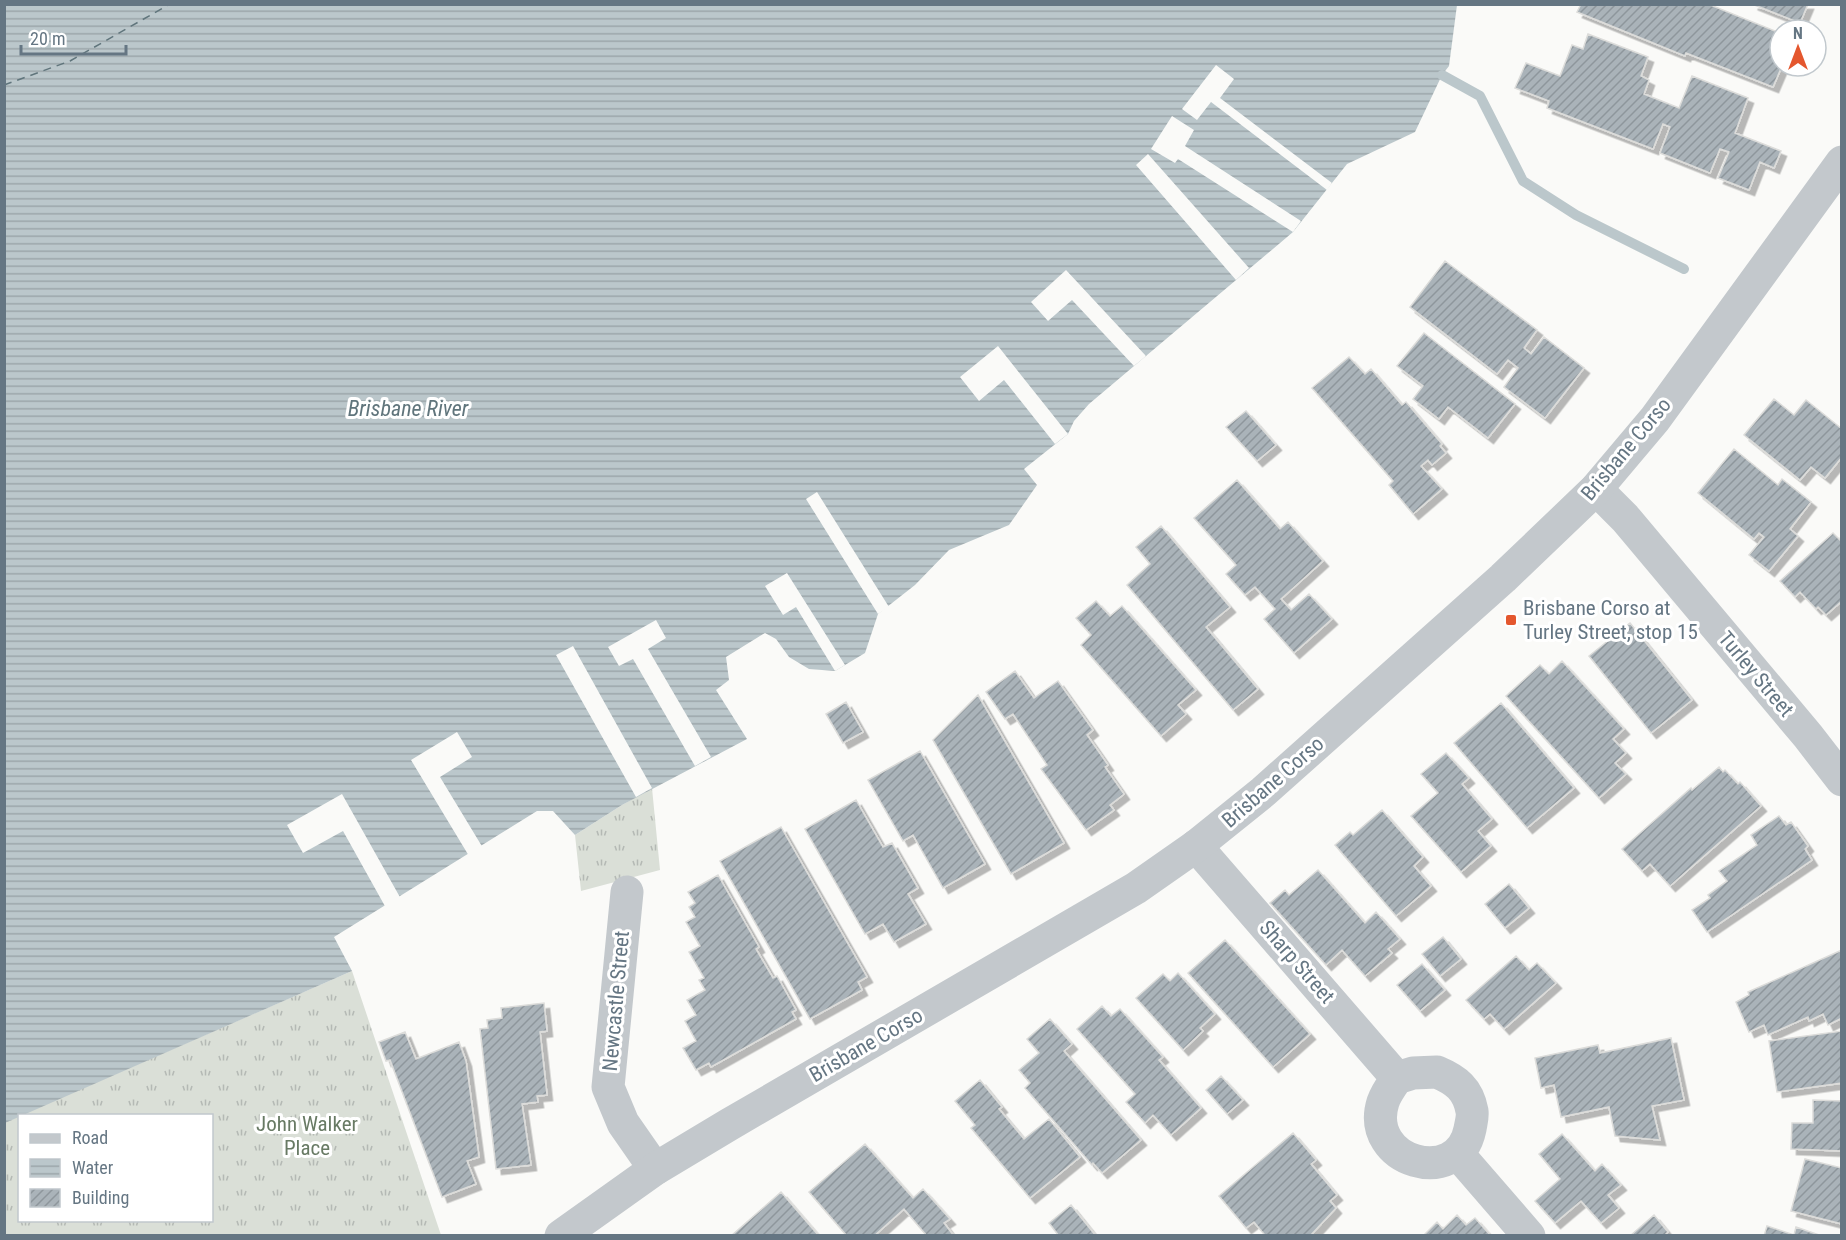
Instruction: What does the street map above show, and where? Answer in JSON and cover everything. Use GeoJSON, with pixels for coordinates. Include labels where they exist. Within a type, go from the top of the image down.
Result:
{"type":"FeatureCollection","features":[{"type":"Feature","properties":{"kind":"street","name":"Brisbane Corso"},"geometry":{"type":"LineString","coordinates":[[561,1236],[655,1169],[1136,888],[1196,846],[1263,792],[1494,586],[1596,489],[1654,419],[1842,162]]}},
{"type":"Feature","properties":{"kind":"street","name":"Turley Street"},"geometry":{"type":"LineString","coordinates":[[1596,489],[1625,518],[1808,736],[1842,780]]}},
{"type":"Feature","properties":{"kind":"street","name":"Sharp Street"},"geometry":{"type":"LineString","coordinates":[[1196,846],[1397,1078]]}},
{"type":"Feature","properties":{"kind":"street","name":"Newcastle Street"},"geometry":{"type":"LineString","coordinates":[[627,892],[608,1087],[623,1123],[655,1169]]}},
{"type":"Feature","properties":{"kind":"street"},"geometry":{"type":"LineString","coordinates":[[1437,1072],[1452,1078],[1461,1085],[1469,1098],[1473,1114],[1468,1137],[1458,1154],[1440,1161],[1424,1163],[1408,1159],[1394,1150],[1385,1137],[1380,1118],[1383,1102],[1397,1078],[1413,1073],[1437,1072]]}},
{"type":"Feature","properties":{"kind":"street"},"geometry":{"type":"LineString","coordinates":[[1458,1154],[1529,1236]]}},
{"type":"Feature","properties":{"kind":"green space"},"geometry":{"type":"Polygon","coordinates":[[[652,788],[660,870],[581,891],[575,835],[652,788]]]}},
{"type":"Feature","properties":{"kind":"green space","name":"John Walker Place"},"geometry":{"type":"Polygon","coordinates":[[[352,971],[441,1235],[5,1235],[4,1123],[18,1116],[18,1222],[213,1222],[213,1114],[23,1114],[352,971]]]}},
{"type":"Feature","properties":{"kind":"water","name":"Brisbane River"},"geometry":{"type":"Polygon","coordinates":[[[5,5],[1457,5],[1449,66],[1442,75],[1415,132],[1347,164],[1293,232],[1089,404],[1074,421],[1068,434],[1024,469],[1037,485],[1009,525],[949,550],[915,585],[878,614],[865,653],[835,671],[809,669],[789,657],[776,639],[765,633],[726,657],[729,680],[716,690],[747,739],[622,805],[575,835],[553,811],[537,811],[334,937],[352,971],[26,1114],[18,1114],[18,1117],[5,1123],[5,5]]]}},
{"type":"Feature","properties":{"kind":"pier"},"geometry":{"type":"Polygon","coordinates":[[[1216,65],[1234,79],[1220,98],[1332,183],[1327,190],[1211,102],[1197,120],[1182,109],[1216,65]]]}},
{"type":"Feature","properties":{"kind":"pier"},"geometry":{"type":"Polygon","coordinates":[[[1172,116],[1194,130],[1185,146],[1301,221],[1293,232],[1178,159],[1175,163],[1151,149],[1172,116]]]}},
{"type":"Feature","properties":{"kind":"pier"},"geometry":{"type":"Polygon","coordinates":[[[1148,154],[1249,268],[1236,280],[1136,165],[1148,154]]]}},
{"type":"Feature","properties":{"kind":"pier"},"geometry":{"type":"Polygon","coordinates":[[[1066,270],[1146,356],[1134,366],[1072,300],[1048,321],[1031,302],[1066,270]]]}},
{"type":"Feature","properties":{"kind":"pier"},"geometry":{"type":"Polygon","coordinates":[[[998,346],[1068,434],[1055,444],[1004,380],[979,401],[960,377],[998,346]]]}},
{"type":"Feature","properties":{"kind":"pier"},"geometry":{"type":"Polygon","coordinates":[[[817,492],[889,607],[878,614],[806,499],[817,492]]]}},
{"type":"Feature","properties":{"kind":"pier"},"geometry":{"type":"Polygon","coordinates":[[[787,573],[845,665],[835,671],[796,607],[783,615],[765,586],[787,573]]]}},
{"type":"Feature","properties":{"kind":"pier"},"geometry":{"type":"Polygon","coordinates":[[[656,620],[666,638],[648,649],[711,757],[695,766],[633,659],[619,666],[608,647],[656,620]]]}},
{"type":"Feature","properties":{"kind":"pier"},"geometry":{"type":"Polygon","coordinates":[[[573,646],[652,788],[636,797],[556,655],[573,646]]]}},
{"type":"Feature","properties":{"kind":"pier"},"geometry":{"type":"Polygon","coordinates":[[[457,732],[472,757],[440,777],[483,848],[469,856],[411,760],[457,732]]]}},
{"type":"Feature","properties":{"kind":"pier"},"geometry":{"type":"Polygon","coordinates":[[[342,794],[401,899],[386,908],[343,831],[303,853],[287,825],[342,794]]]}},
{"type":"Feature","properties":{"kind":"building"},"geometry":{"type":"Polygon","coordinates":[[[1581,4],[1708,4],[1768,28],[1768,78],[1777,78],[1773,87],[1686,53],[1685,56],[1577,12],[1581,4]]]}},
{"type":"Feature","properties":{"kind":"building"},"geometry":{"type":"Polygon","coordinates":[[[1752,4],[1808,4],[1802,18],[1787,18],[1752,4]]]}},
{"type":"Feature","properties":{"kind":"building"},"geometry":{"type":"Polygon","coordinates":[[[1588,34],[1648,57],[1641,76],[1649,80],[1644,94],[1679,108],[1692,76],[1748,98],[1735,133],[1781,151],[1774,168],[1760,162],[1749,190],[1718,178],[1729,152],[1720,149],[1710,173],[1660,153],[1670,127],[1663,124],[1653,149],[1547,108],[1549,101],[1515,88],[1526,63],[1560,76],[1572,45],[1583,49],[1588,34]]]}},
{"type":"Feature","properties":{"kind":"building"},"geometry":{"type":"Polygon","coordinates":[[[1445,261],[1537,330],[1524,348],[1531,354],[1544,337],[1584,368],[1545,418],[1504,387],[1518,368],[1508,360],[1497,374],[1410,307],[1445,261]]]}},
{"type":"Feature","properties":{"kind":"building"},"geometry":{"type":"Polygon","coordinates":[[[1424,333],[1515,404],[1488,438],[1448,407],[1439,419],[1413,399],[1423,386],[1397,366],[1424,333]]]}},
{"type":"Feature","properties":{"kind":"building"},"geometry":{"type":"Polygon","coordinates":[[[1349,357],[1365,374],[1371,369],[1402,405],[1406,402],[1442,444],[1440,446],[1446,453],[1432,465],[1428,460],[1421,466],[1442,489],[1413,514],[1389,485],[1393,481],[1312,388],[1349,357]]]}},
{"type":"Feature","properties":{"kind":"building"},"geometry":{"type":"Polygon","coordinates":[[[1774,399],[1794,415],[1806,400],[1842,429],[1842,457],[1825,478],[1811,467],[1800,480],[1744,435],[1774,399]]]}},
{"type":"Feature","properties":{"kind":"building"},"geometry":{"type":"Polygon","coordinates":[[[1246,411],[1276,445],[1257,461],[1226,427],[1246,411]]]}},
{"type":"Feature","properties":{"kind":"building"},"geometry":{"type":"Polygon","coordinates":[[[1734,449],[1778,485],[1782,479],[1811,502],[1790,529],[1798,536],[1769,571],[1749,555],[1764,537],[1759,533],[1754,539],[1698,493],[1734,449]]]}},
{"type":"Feature","properties":{"kind":"building"},"geometry":{"type":"Polygon","coordinates":[[[1237,480],[1280,529],[1288,522],[1323,561],[1281,599],[1291,610],[1309,594],[1332,619],[1294,653],[1264,619],[1275,609],[1255,587],[1245,595],[1226,574],[1236,565],[1194,518],[1237,480]]]}},
{"type":"Feature","properties":{"kind":"building"},"geometry":{"type":"Polygon","coordinates":[[[1161,526],[1230,607],[1206,627],[1258,689],[1233,710],[1127,585],[1150,564],[1136,547],[1161,526]]]}},
{"type":"Feature","properties":{"kind":"building"},"geometry":{"type":"Polygon","coordinates":[[[1833,533],[1842,542],[1842,601],[1826,615],[1818,607],[1816,609],[1800,592],[1795,597],[1780,581],[1833,533]]]}},
{"type":"Feature","properties":{"kind":"building"},"geometry":{"type":"Polygon","coordinates":[[[1096,601],[1110,616],[1122,606],[1196,690],[1178,705],[1186,714],[1161,736],[1081,645],[1091,635],[1076,618],[1096,601]]]}},
{"type":"Feature","properties":{"kind":"building"},"geometry":{"type":"Polygon","coordinates":[[[1630,623],[1692,700],[1651,733],[1589,656],[1630,623]]]}},
{"type":"Feature","properties":{"kind":"building"},"geometry":{"type":"Polygon","coordinates":[[[1562,661],[1624,729],[1613,739],[1626,753],[1615,763],[1626,774],[1599,798],[1506,696],[1540,665],[1549,674],[1562,661]]]}},
{"type":"Feature","properties":{"kind":"building"},"geometry":{"type":"Polygon","coordinates":[[[1015,671],[1034,698],[1058,681],[1093,730],[1087,735],[1108,765],[1105,767],[1124,794],[1110,805],[1114,810],[1086,830],[1041,769],[1047,765],[1013,714],[1005,719],[986,692],[1015,671]]]}},
{"type":"Feature","properties":{"kind":"building"},"geometry":{"type":"Polygon","coordinates":[[[978,695],[1064,843],[1011,874],[933,740],[978,695]]]}},
{"type":"Feature","properties":{"kind":"building"},"geometry":{"type":"Polygon","coordinates":[[[846,702],[863,732],[843,743],[826,714],[846,702]]]}},
{"type":"Feature","properties":{"kind":"building"},"geometry":{"type":"Polygon","coordinates":[[[1501,703],[1574,788],[1527,828],[1454,743],[1501,703]]]}},
{"type":"Feature","properties":{"kind":"building"},"geometry":{"type":"Polygon","coordinates":[[[920,751],[985,864],[943,888],[913,835],[903,841],[868,780],[920,751]]]}},
{"type":"Feature","properties":{"kind":"building"},"geometry":{"type":"Polygon","coordinates":[[[1446,753],[1469,778],[1462,784],[1492,819],[1478,831],[1491,846],[1461,872],[1411,816],[1438,793],[1421,774],[1446,753]]]}},
{"type":"Feature","properties":{"kind":"building"},"geometry":{"type":"Polygon","coordinates":[[[1719,767],[1738,784],[1740,782],[1761,806],[1670,886],[1650,864],[1642,871],[1622,849],[1691,788],[1692,790],[1719,767]]]}},
{"type":"Feature","properties":{"kind":"building"},"geometry":{"type":"Polygon","coordinates":[[[856,800],[883,847],[892,843],[918,888],[908,894],[926,924],[894,942],[883,924],[865,934],[805,829],[856,800]]]}},
{"type":"Feature","properties":{"kind":"building"},"geometry":{"type":"Polygon","coordinates":[[[1382,810],[1423,857],[1414,866],[1431,886],[1396,916],[1335,845],[1350,832],[1353,835],[1382,810]]]}},
{"type":"Feature","properties":{"kind":"building"},"geometry":{"type":"Polygon","coordinates":[[[1779,816],[1786,825],[1791,822],[1808,846],[1805,849],[1812,860],[1707,932],[1692,910],[1710,898],[1708,895],[1727,881],[1719,871],[1757,845],[1751,835],[1779,816]]]}},
{"type":"Feature","properties":{"kind":"building"},"geometry":{"type":"Polygon","coordinates":[[[781,827],[867,977],[858,982],[862,990],[810,1019],[720,861],[781,827]]]}},
{"type":"Feature","properties":{"kind":"building"},"geometry":{"type":"Polygon","coordinates":[[[1318,870],[1365,923],[1376,912],[1400,939],[1388,949],[1392,953],[1365,976],[1342,950],[1326,965],[1270,903],[1285,890],[1289,895],[1318,870]]]}},
{"type":"Feature","properties":{"kind":"building"},"geometry":{"type":"Polygon","coordinates":[[[718,875],[759,947],[756,949],[773,978],[777,976],[796,1010],[792,1012],[796,1019],[711,1067],[709,1063],[696,1070],[683,1048],[696,1041],[685,1021],[696,1015],[687,1000],[705,990],[699,980],[704,978],[689,952],[700,946],[686,922],[695,917],[689,907],[695,903],[688,892],[718,875]]]}},
{"type":"Feature","properties":{"kind":"building"},"geometry":{"type":"Polygon","coordinates":[[[1509,884],[1529,908],[1505,928],[1485,904],[1509,884]]]}},
{"type":"Feature","properties":{"kind":"building"},"geometry":{"type":"Polygon","coordinates":[[[1443,937],[1461,959],[1440,976],[1422,954],[1443,937]]]}},
{"type":"Feature","properties":{"kind":"building"},"geometry":{"type":"Polygon","coordinates":[[[1225,940],[1310,1034],[1273,1067],[1188,973],[1225,940]]]}},
{"type":"Feature","properties":{"kind":"building"},"geometry":{"type":"Polygon","coordinates":[[[1842,950],[1842,1018],[1828,1025],[1823,1014],[1809,1021],[1808,1017],[1768,1035],[1764,1025],[1749,1032],[1736,1002],[1749,995],[1748,992],[1842,950]]]}},
{"type":"Feature","properties":{"kind":"building"},"geometry":{"type":"Polygon","coordinates":[[[1516,956],[1529,970],[1537,963],[1556,983],[1504,1029],[1490,1014],[1484,1019],[1466,1000],[1516,956]]]}},
{"type":"Feature","properties":{"kind":"building"},"geometry":{"type":"Polygon","coordinates":[[[1422,964],[1445,990],[1420,1011],[1397,985],[1422,964]]]}},
{"type":"Feature","properties":{"kind":"building"},"geometry":{"type":"Polygon","coordinates":[[[1178,973],[1215,1014],[1200,1028],[1203,1031],[1183,1050],[1136,998],[1163,974],[1170,981],[1178,973]]]}},
{"type":"Feature","properties":{"kind":"building"},"geometry":{"type":"Polygon","coordinates":[[[544,1003],[547,1031],[540,1032],[547,1095],[537,1096],[538,1102],[522,1104],[531,1165],[496,1169],[480,1029],[488,1028],[487,1020],[502,1018],[501,1008],[544,1003]]]}},
{"type":"Feature","properties":{"kind":"building"},"geometry":{"type":"Polygon","coordinates":[[[1102,1006],[1111,1016],[1120,1009],[1163,1057],[1159,1060],[1201,1108],[1171,1135],[1153,1115],[1145,1123],[1126,1102],[1135,1094],[1077,1029],[1102,1006]]]}},
{"type":"Feature","properties":{"kind":"building"},"geometry":{"type":"Polygon","coordinates":[[[1050,1019],[1072,1044],[1064,1051],[1141,1140],[1102,1173],[1093,1163],[1092,1165],[1025,1088],[1030,1083],[1019,1070],[1039,1053],[1027,1039],[1050,1019]]]}},
{"type":"Feature","properties":{"kind":"building"},"geometry":{"type":"Polygon","coordinates":[[[1842,1031],[1842,1083],[1777,1092],[1769,1041],[1842,1031]]]}},
{"type":"Feature","properties":{"kind":"building"},"geometry":{"type":"Polygon","coordinates":[[[405,1032],[416,1059],[459,1042],[466,1061],[479,1157],[467,1161],[476,1184],[442,1197],[390,1060],[386,1061],[379,1042],[405,1032]]]}},
{"type":"Feature","properties":{"kind":"building"},"geometry":{"type":"Polygon","coordinates":[[[1671,1038],[1684,1100],[1652,1106],[1660,1140],[1615,1136],[1609,1107],[1561,1117],[1554,1085],[1541,1088],[1535,1058],[1598,1045],[1600,1053],[1671,1038]]]}},
{"type":"Feature","properties":{"kind":"building"},"geometry":{"type":"Polygon","coordinates":[[[1221,1076],[1243,1100],[1227,1114],[1206,1090],[1221,1076]]]}},
{"type":"Feature","properties":{"kind":"building"},"geometry":{"type":"Polygon","coordinates":[[[980,1080],[1002,1107],[999,1109],[1024,1139],[1049,1119],[1080,1157],[1030,1198],[971,1128],[975,1125],[955,1101],[980,1080]]]}},
{"type":"Feature","properties":{"kind":"building"},"geometry":{"type":"Polygon","coordinates":[[[1813,1100],[1842,1101],[1842,1151],[1791,1149],[1792,1123],[1813,1123],[1813,1100]]]}},
{"type":"Feature","properties":{"kind":"building"},"geometry":{"type":"Polygon","coordinates":[[[1293,1133],[1316,1160],[1311,1164],[1337,1195],[1330,1201],[1336,1208],[1310,1236],[1263,1236],[1264,1234],[1254,1222],[1246,1228],[1219,1196],[1293,1133]]]}},
{"type":"Feature","properties":{"kind":"building"},"geometry":{"type":"Polygon","coordinates":[[[1562,1134],[1595,1171],[1602,1164],[1621,1185],[1608,1195],[1619,1208],[1601,1223],[1581,1201],[1555,1223],[1535,1201],[1560,1179],[1539,1154],[1562,1134]]]}},
{"type":"Feature","properties":{"kind":"building"},"geometry":{"type":"Polygon","coordinates":[[[865,1144],[913,1198],[923,1189],[950,1219],[944,1223],[954,1236],[927,1236],[904,1209],[874,1236],[847,1236],[809,1192],[865,1144]]]}},
{"type":"Feature","properties":{"kind":"building"},"geometry":{"type":"Polygon","coordinates":[[[1805,1159],[1842,1168],[1842,1224],[1791,1211],[1805,1159]]]}},
{"type":"Feature","properties":{"kind":"building"},"geometry":{"type":"Polygon","coordinates":[[[781,1192],[819,1236],[731,1236],[781,1192]]]}},
{"type":"Feature","properties":{"kind":"building"},"geometry":{"type":"Polygon","coordinates":[[[1071,1205],[1096,1236],[1059,1236],[1049,1223],[1071,1205]]]}},
{"type":"Feature","properties":{"kind":"building"},"geometry":{"type":"Polygon","coordinates":[[[1457,1215],[1466,1225],[1475,1218],[1491,1236],[1423,1236],[1437,1222],[1443,1229],[1457,1215]]]}},
{"type":"Feature","properties":{"kind":"building"},"geometry":{"type":"Polygon","coordinates":[[[1654,1215],[1668,1232],[1664,1236],[1630,1236],[1654,1215]]]}},
{"type":"Feature","properties":{"kind":"building"},"geometry":{"type":"Polygon","coordinates":[[[1767,1226],[1794,1235],[1796,1227],[1822,1236],[1764,1236],[1767,1226]]]}},
{"type":"Feature","properties":{"kind":"waterway"},"geometry":{"type":"LineString","coordinates":[[1442,75],[1480,96],[1523,181],[1576,215],[1684,269]]}},
{"type":"Feature","properties":{"kind":"ferry route"},"geometry":{"type":"LineString","coordinates":[[4,85],[70,61],[170,4]]}},
{"type":"Feature","properties":{"kind":"place","name":"Brisbane Corso at Turley Street, stop 15"},"geometry":{"type":"Point","coordinates":[1511,620]}}]}
